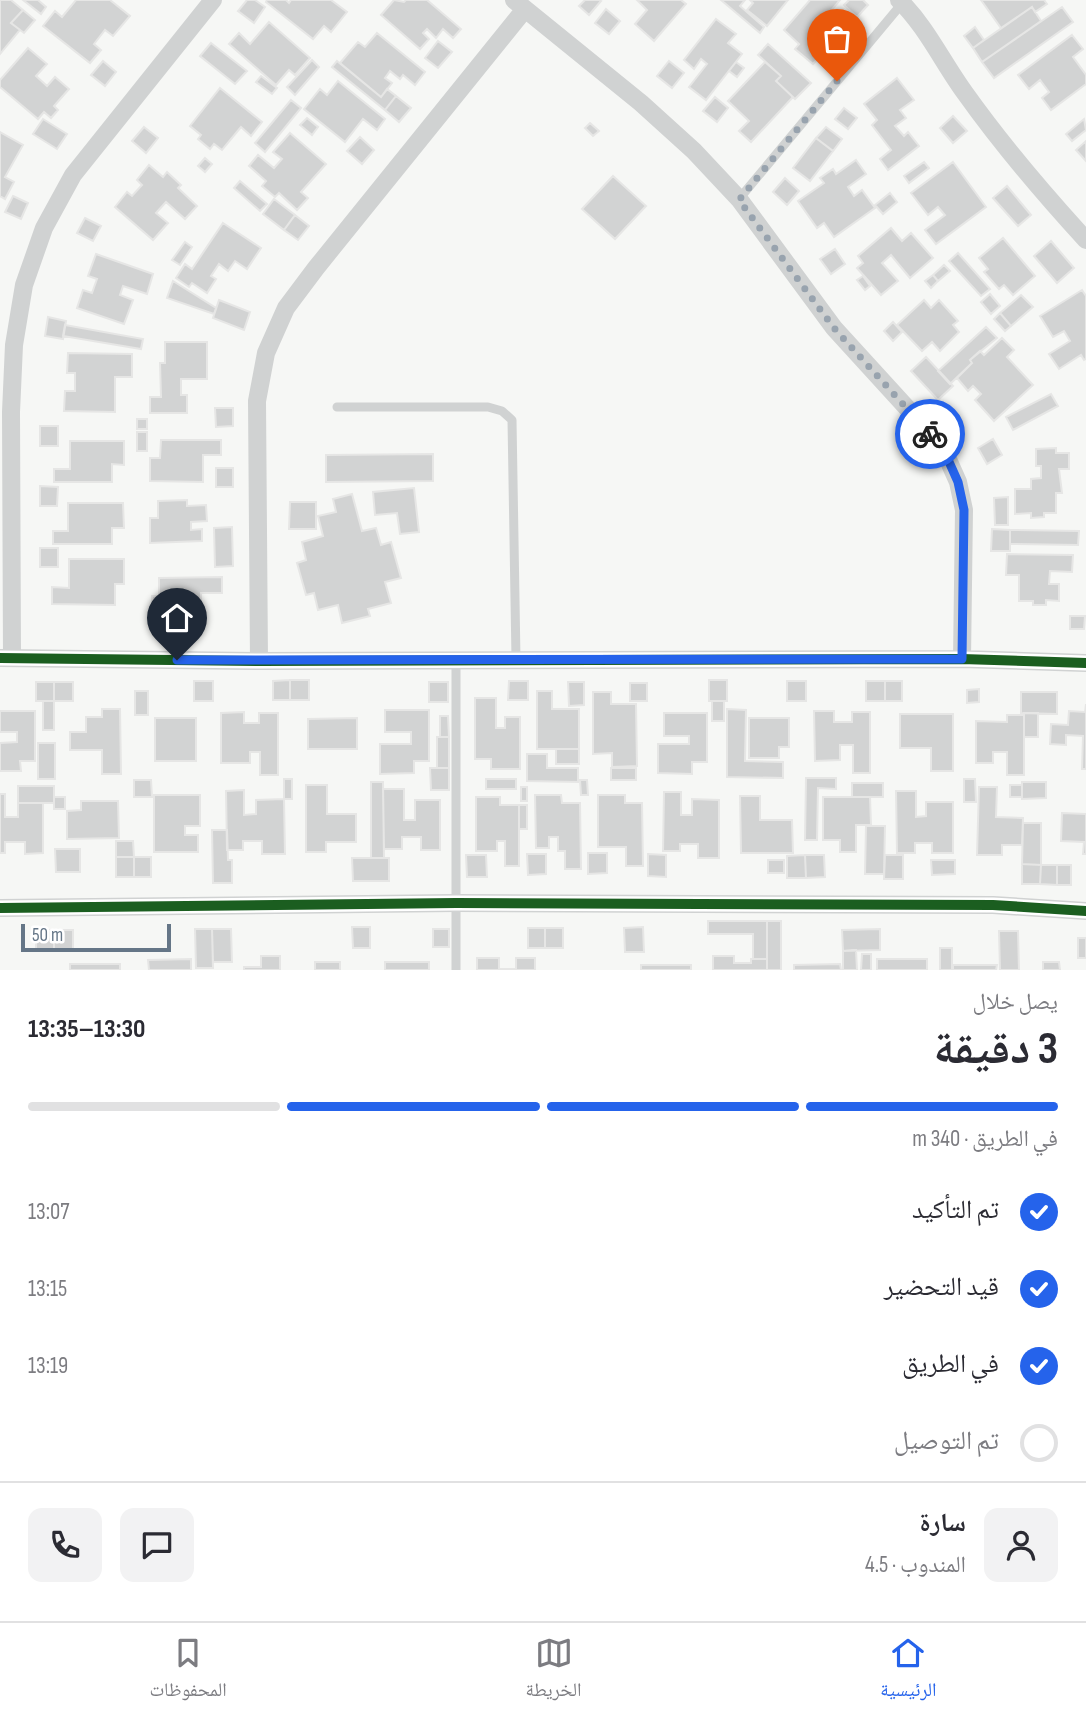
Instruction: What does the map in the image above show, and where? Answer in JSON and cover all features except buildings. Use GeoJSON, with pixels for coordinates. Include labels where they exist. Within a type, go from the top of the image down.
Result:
{"type":"FeatureCollection","features":[{"type":"Feature","properties":{"kind":"street"},"geometry":{"type":"LineString","coordinates":[[214,0],[73,175],[44,228],[24,285],[13,345],[6,658],[259,661],[962,659],[1086,663]]}},
{"type":"Feature","properties":{"kind":"street"},"geometry":{"type":"LineString","coordinates":[[902,1],[995,136],[1086,240]]}},
{"type":"Feature","properties":{"kind":"street"},"geometry":{"type":"LineString","coordinates":[[259,661],[257,401],[266,353],[286,308],[519,5],[641,103],[694,150],[739,200],[834,328],[928,431],[946,455],[958,482],[964,510],[962,659]]}},
{"type":"Feature","properties":{"kind":"street"},"geometry":{"type":"LineString","coordinates":[[0,908],[456,903],[993,905],[1086,911]]}},
{"type":"Feature","properties":{"kind":"lane"},"geometry":{"type":"LineString","coordinates":[[739,200],[902,1]]}},
{"type":"Feature","properties":{"kind":"lane"},"geometry":{"type":"LineString","coordinates":[[337,407],[488,407],[502,411],[512,421],[516,659]]}},
{"type":"Feature","properties":{"kind":"lane"},"geometry":{"type":"LineString","coordinates":[[456,659],[456,970]]}},
{"type":"Feature","properties":{"kind":"cycle path"},"geometry":{"type":"LineString","coordinates":[[0,658],[259,661],[962,659],[1086,663]]}},
{"type":"Feature","properties":{"kind":"cycle path"},"geometry":{"type":"LineString","coordinates":[[0,908],[456,903],[993,905],[1086,911]]}},
{"type":"Feature","properties":{"kind":"way so far"},"geometry":{"type":"LineString","coordinates":[[837,81],[739,200],[834,328],[930,434]]}},
{"type":"Feature","properties":{"kind":"route"},"geometry":{"type":"LineString","coordinates":[[177,660],[962,659],[964,510],[958,482],[946,455],[930,434]]}}]}
